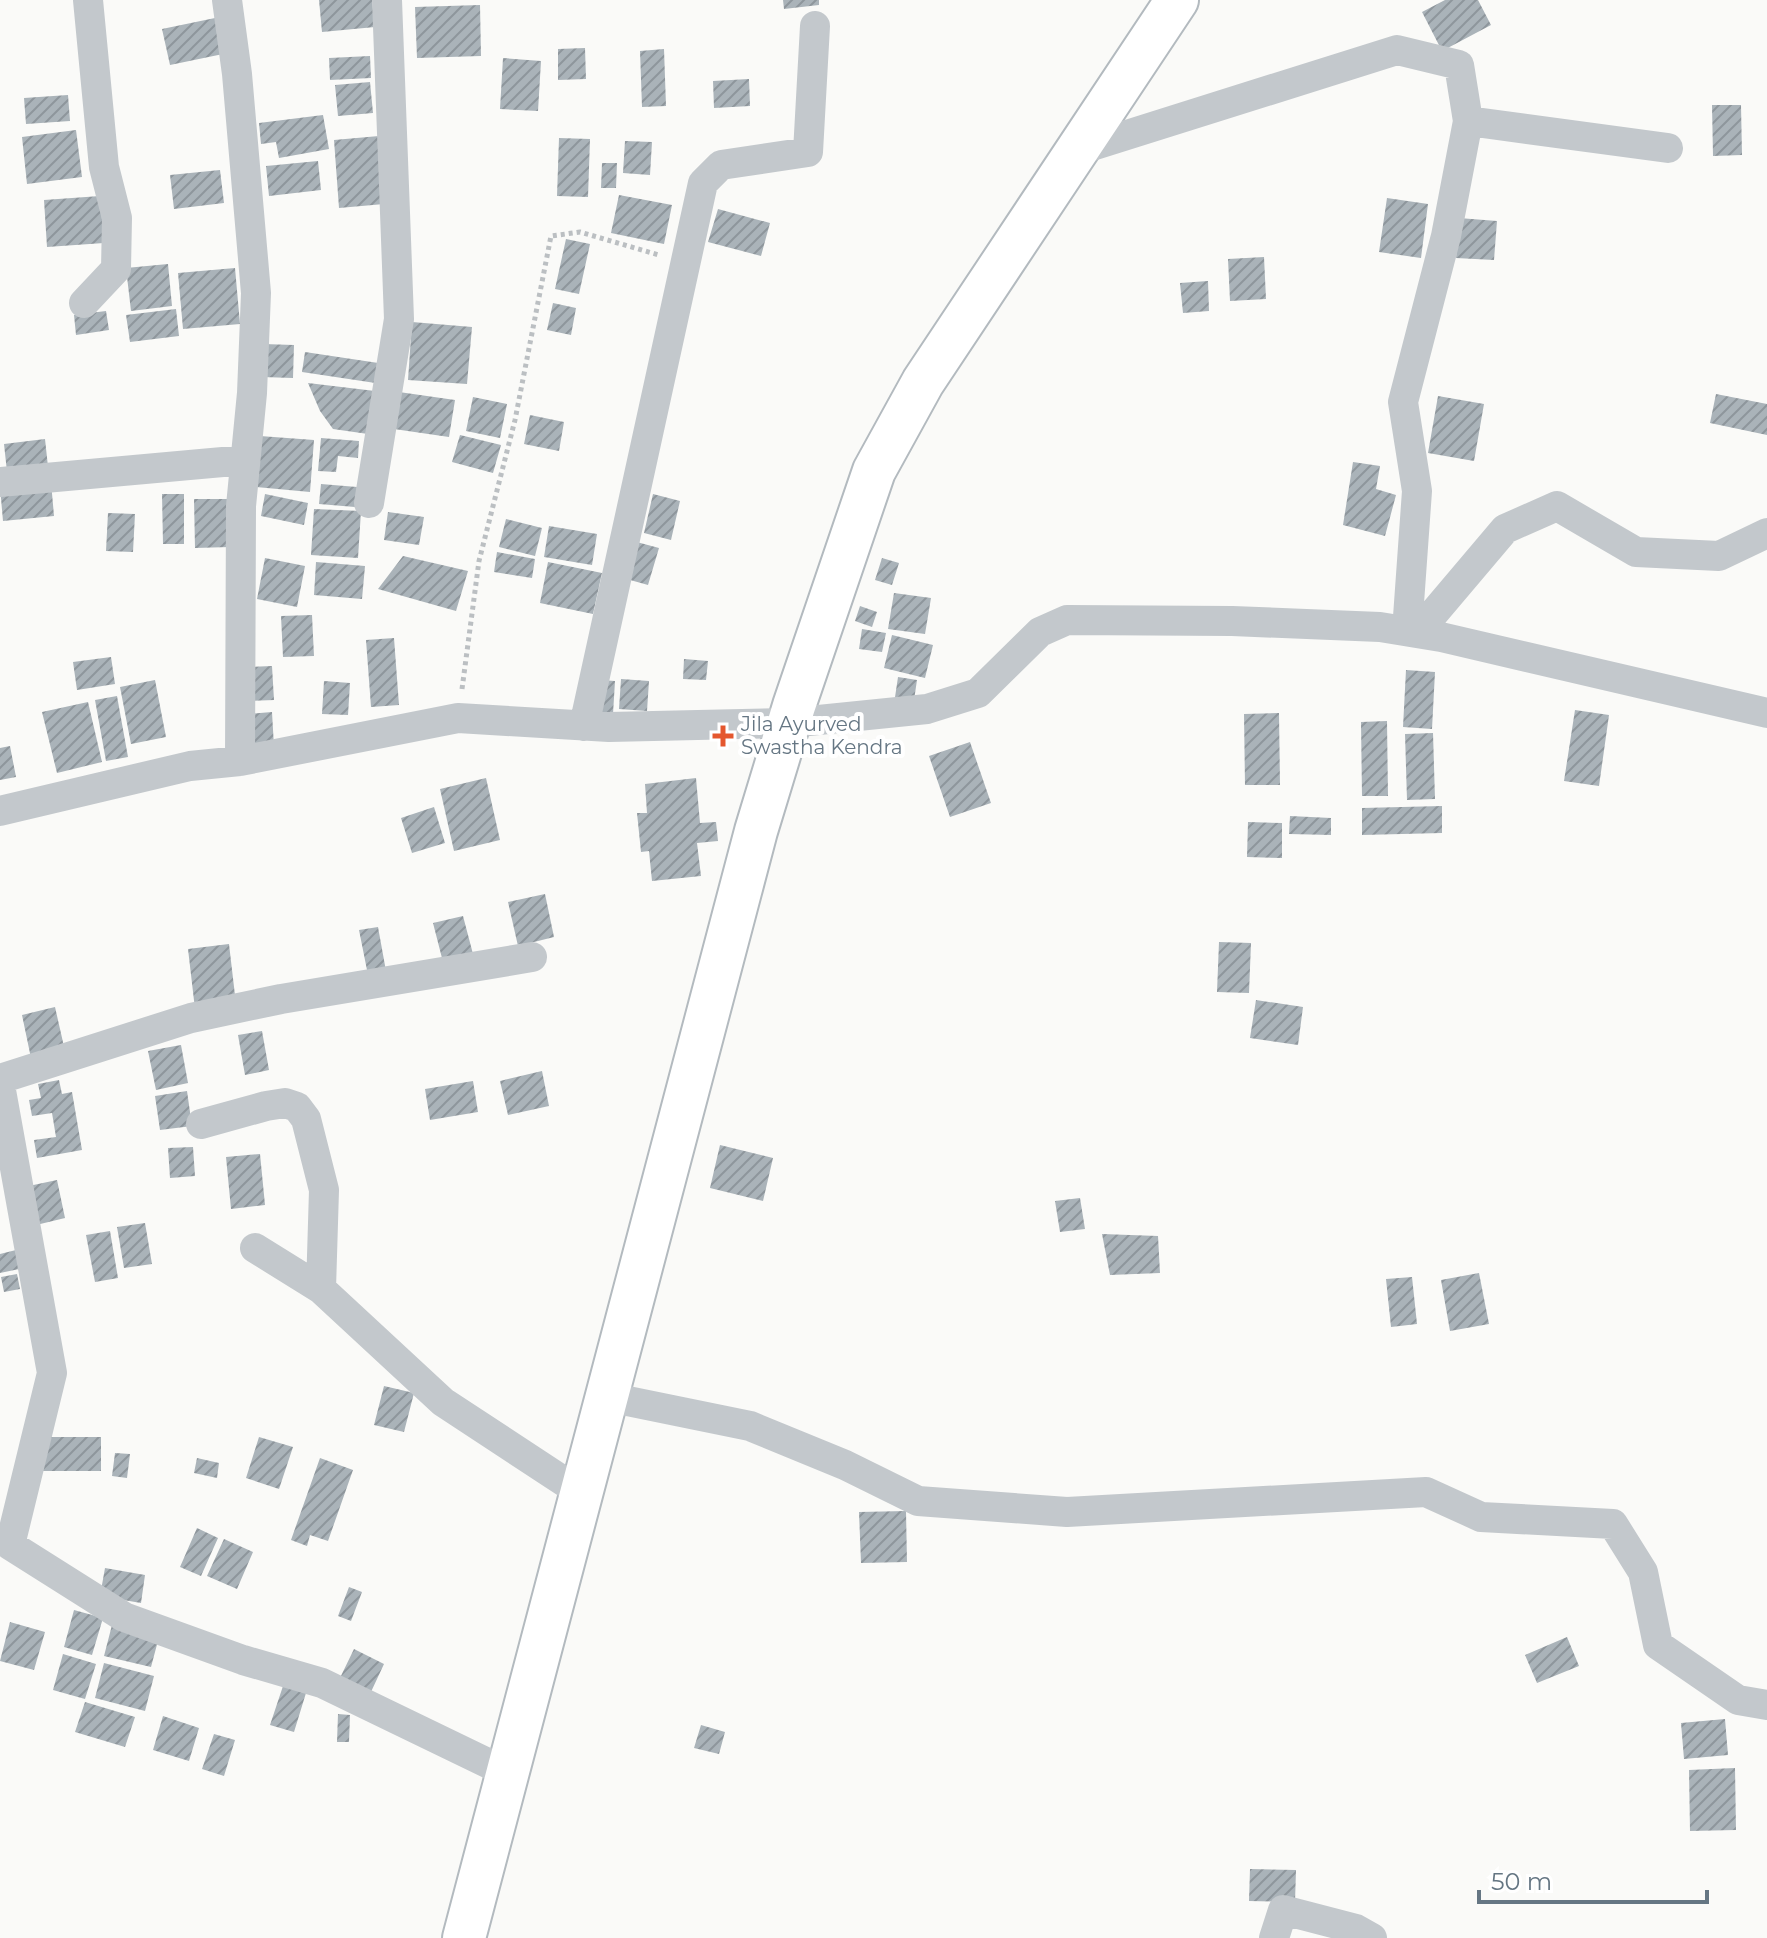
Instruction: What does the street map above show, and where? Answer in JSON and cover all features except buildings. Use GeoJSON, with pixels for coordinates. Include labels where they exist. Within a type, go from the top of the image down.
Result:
{"type":"FeatureCollection","features":[{"type":"Feature","properties":{"kind":"street"},"geometry":{"type":"LineString","coordinates":[[84,303],[116,269],[117,218],[104,167],[88,0]]}},
{"type":"Feature","properties":{"kind":"street"},"geometry":{"type":"LineString","coordinates":[[227,0],[237,74],[256,293],[241,506],[240,761]]}},
{"type":"Feature","properties":{"kind":"street"},"geometry":{"type":"LineString","coordinates":[[369,503],[399,319],[387,0]]}},
{"type":"Feature","properties":{"kind":"street"},"geometry":{"type":"LineString","coordinates":[[464,1938],[756,831],[874,471],[923,382],[1177,0]]}},
{"type":"Feature","properties":{"kind":"street"},"geometry":{"type":"LineString","coordinates":[[584,726],[703,183],[721,165],[808,152],[815,26]]}},
{"type":"Feature","properties":{"kind":"street"},"geometry":{"type":"LineString","coordinates":[[1076,151],[1397,50],[1459,65],[1468,121],[1446,236],[1403,402],[1417,491],[1412,632]]}},
{"type":"Feature","properties":{"kind":"street"},"geometry":{"type":"LineString","coordinates":[[1468,121],[1668,148]]}},
{"type":"Feature","properties":{"kind":"street"},"geometry":{"type":"LineString","coordinates":[[0,482],[245,460]]}},
{"type":"Feature","properties":{"kind":"street"},"geometry":{"type":"LineString","coordinates":[[1412,632],[1505,529],[1557,506],[1636,552],[1719,556],[1767,533]]}},
{"type":"Feature","properties":{"kind":"street"},"geometry":{"type":"LineString","coordinates":[[0,811],[190,766],[240,761],[458,718],[584,726],[789,723],[927,709],[978,693],[1040,632],[1067,620],[1232,621],[1412,632],[1767,713]]}},
{"type":"Feature","properties":{"kind":"street"},"geometry":{"type":"LineString","coordinates":[[0,1079],[191,1018],[281,999],[532,957]]}},
{"type":"Feature","properties":{"kind":"street"},"geometry":{"type":"LineString","coordinates":[[0,1085],[52,1373],[5,1550],[124,1617],[243,1660],[322,1683],[508,1773]]}},
{"type":"Feature","properties":{"kind":"street"},"geometry":{"type":"LineString","coordinates":[[201,1124],[285,1103],[297,1107],[306,1119],[324,1190],[321,1289]]}},
{"type":"Feature","properties":{"kind":"street"},"geometry":{"type":"LineString","coordinates":[[255,1248],[321,1289],[443,1402],[583,1494]]}},
{"type":"Feature","properties":{"kind":"street"},"geometry":{"type":"LineString","coordinates":[[608,1397],[750,1426],[845,1465],[918,1501],[1067,1512],[1426,1492],[1481,1517],[1613,1524],[1643,1572],[1658,1645],[1738,1700],[1767,1705]]}},
{"type":"Feature","properties":{"kind":"street"},"geometry":{"type":"LineString","coordinates":[[1274,1938],[1283,1910],[1356,1929],[1372,1938]]}},
{"type":"Feature","properties":{"kind":"path"},"geometry":{"type":"LineString","coordinates":[[458,718],[479,561],[515,420],[551,236],[580,232],[686,263]]}},
{"type":"Feature","properties":{"kind":"place","name":"Jila Ayurved Swastha Kendra"},"geometry":{"type":"Point","coordinates":[723,736]}}]}
